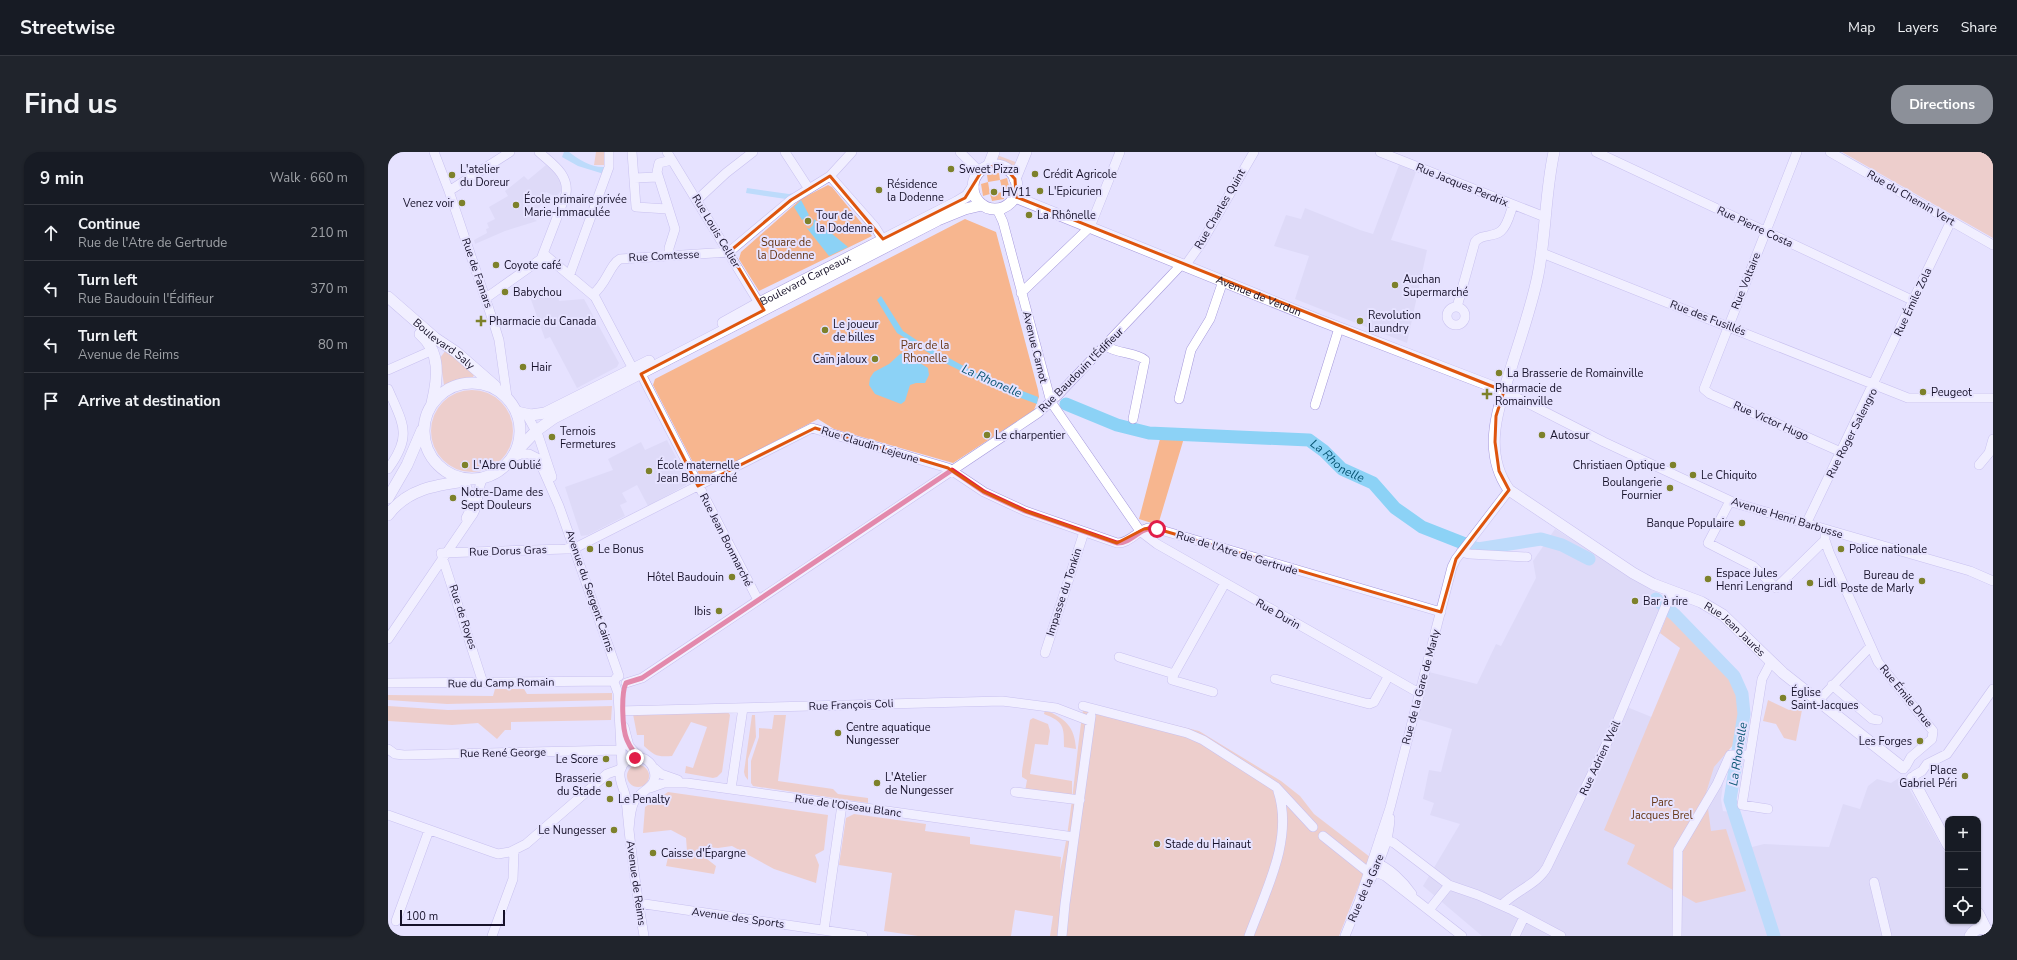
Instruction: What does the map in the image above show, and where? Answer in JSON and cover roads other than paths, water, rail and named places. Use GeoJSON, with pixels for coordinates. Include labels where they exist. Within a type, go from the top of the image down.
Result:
{"type":"FeatureCollection","features":[{"type":"Feature","properties":{"kind":"main road"},"geometry":{"type":"LineString","coordinates":[[984,169],[996,166],[1004,167],[1011,172],[1015,179],[1017,188],[1015,197],[1008,205],[997,209],[982,205],[976,198],[973,187],[975,180],[984,169],[994,152]]}},
{"type":"Feature","properties":{"kind":"main road"},"geometry":{"type":"LineString","coordinates":[[1015,179],[1026,152]]}},
{"type":"Feature","properties":{"kind":"main road"},"geometry":{"type":"LineString","coordinates":[[1509,490],[1499,471],[1494,442],[1496,416],[1535,288],[1542,253],[1545,217],[1554,152]]}},
{"type":"Feature","properties":{"kind":"main road","name":"Boulevard Carpeaux"},"geometry":{"type":"LineString","coordinates":[[514,455],[536,431],[554,418],[883,240],[957,202],[967,196],[973,187]]}},
{"type":"Feature","properties":{"kind":"main road","name":"Avenue de Verdun"},"geometry":{"type":"LineString","coordinates":[[1015,197],[1339,328],[1504,391]]}},
{"type":"Feature","properties":{"kind":"main road","name":"Boulevard Carpeaux"},"geometry":{"type":"LineString","coordinates":[[761,307],[938,220],[966,209],[982,205]]}},
{"type":"Feature","properties":{"kind":"main road","name":"Boulevard Saly"},"geometry":{"type":"LineString","coordinates":[[388,297],[435,338],[456,352],[503,394]]}},
{"type":"Feature","properties":{"kind":"main road","name":"Boulevard Saly"},"geometry":{"type":"LineString","coordinates":[[388,306],[424,338],[433,350],[437,372],[432,404]]}},
{"type":"Feature","properties":{"kind":"main road","name":"Boulevard Carpeaux"},"geometry":{"type":"LineString","coordinates":[[522,413],[545,413],[637,372]]}},
{"type":"Feature","properties":{"kind":"main road"},"geometry":{"type":"LineString","coordinates":[[388,498],[407,465],[432,404],[444,391],[461,384],[483,384],[503,394],[522,413],[521,432],[514,455],[501,470],[479,479],[461,479],[420,490],[401,501],[388,515]]}},
{"type":"Feature","properties":{"kind":"main road"},"geometry":{"type":"LineString","coordinates":[[424,425],[425,444],[432,458],[443,470],[461,479]]}},
{"type":"Feature","properties":{"kind":"main road","name":"Rue Jean Jaurès"},"geometry":{"type":"LineString","coordinates":[[1509,490],[1633,573],[1672,591],[1701,602],[1721,614],[1771,662],[1905,767],[1909,777],[1913,777],[1945,840]]}},
{"type":"Feature","properties":{"kind":"main road"},"geometry":{"type":"LineString","coordinates":[[1981,918],[1989,932]]}},
{"type":"Feature","properties":{"kind":"main road"},"geometry":{"type":"LineString","coordinates":[[1973,929],[1980,928],[1989,932]]}},
{"type":"Feature","properties":{"kind":"street","name":"Rue de Famars"},"geometry":{"type":"LineString","coordinates":[[434,152],[486,298],[499,340],[503,394]]}},
{"type":"Feature","properties":{"kind":"street"},"geometry":{"type":"LineString","coordinates":[[449,191],[510,152]]}},
{"type":"Feature","properties":{"kind":"street"},"geometry":{"type":"LineString","coordinates":[[486,298],[537,262],[544,254],[566,194],[566,189],[560,171],[539,152]]}},
{"type":"Feature","properties":{"kind":"street"},"geometry":{"type":"LineString","coordinates":[[570,274],[609,167],[609,152]]}},
{"type":"Feature","properties":{"kind":"street"},"geometry":{"type":"LineString","coordinates":[[632,152],[636,207],[667,209]]}},
{"type":"Feature","properties":{"kind":"street"},"geometry":{"type":"LineString","coordinates":[[697,200],[726,173],[753,152]]}},
{"type":"Feature","properties":{"kind":"street"},"geometry":{"type":"LineString","coordinates":[[785,152],[809,189]]}},
{"type":"Feature","properties":{"kind":"street"},"geometry":{"type":"LineString","coordinates":[[729,252],[791,200],[830,176],[852,152]]}},
{"type":"Feature","properties":{"kind":"street"},"geometry":{"type":"LineString","coordinates":[[960,152],[984,169]]}},
{"type":"Feature","properties":{"kind":"street"},"geometry":{"type":"LineString","coordinates":[[1022,293],[1090,227],[1120,152]]}},
{"type":"Feature","properties":{"kind":"street","name":"Rue Charles Quint"},"geometry":{"type":"LineString","coordinates":[[1184,265],[1202,242],[1254,152]]}},
{"type":"Feature","properties":{"kind":"street","name":"Rue Jacques Perdrix"},"geometry":{"type":"LineString","coordinates":[[1380,152],[1545,217]]}},
{"type":"Feature","properties":{"kind":"street","name":"Rue Pierre Costa"},"geometry":{"type":"LineString","coordinates":[[1596,152],[1914,301]]}},
{"type":"Feature","properties":{"kind":"street","name":"Rue Voltaire"},"geometry":{"type":"LineString","coordinates":[[1704,387],[1797,152]]}},
{"type":"Feature","properties":{"kind":"street","name":"Rue du Chemin Vert"},"geometry":{"type":"LineString","coordinates":[[1830,152],[1993,245]]}},
{"type":"Feature","properties":{"kind":"street"},"geometry":{"type":"LineString","coordinates":[[669,256],[669,248],[675,229],[667,209],[656,172],[659,163],[670,156]]}},
{"type":"Feature","properties":{"kind":"street","name":"Rue Louis Cellier"},"geometry":{"type":"LineString","coordinates":[[670,156],[761,307]]}},
{"type":"Feature","properties":{"kind":"street"},"geometry":{"type":"LineString","coordinates":[[830,176],[877,230],[883,240]]}},
{"type":"Feature","properties":{"kind":"street"},"geometry":{"type":"LineString","coordinates":[[634,178],[658,177]]}},
{"type":"Feature","properties":{"kind":"street"},"geometry":{"type":"LineString","coordinates":[[1457,307],[1475,242],[1480,237],[1497,233],[1502,230],[1513,205]]}},
{"type":"Feature","properties":{"kind":"street","name":"Avenue Carnot"},"geometry":{"type":"LineString","coordinates":[[997,209],[1004,222],[1050,402],[1140,531]]}},
{"type":"Feature","properties":{"kind":"street","name":"Rue Émile Zola"},"geometry":{"type":"LineString","coordinates":[[1874,384],[1951,221]]}},
{"type":"Feature","properties":{"kind":"street","name":"Rue Comtesse"},"geometry":{"type":"LineString","coordinates":[[593,294],[602,287],[618,260],[729,252]]}},
{"type":"Feature","properties":{"kind":"street","name":"Rue des Fusillés"},"geometry":{"type":"LineString","coordinates":[[1542,253],[1874,384]]}},
{"type":"Feature","properties":{"kind":"street","name":"Rue Jean Bonmarché"},"geometry":{"type":"LineString","coordinates":[[544,254],[593,294],[637,372],[758,600]]}},
{"type":"Feature","properties":{"kind":"street","name":"Rue Baudouin l'Édifieur"},"geometry":{"type":"LineString","coordinates":[[620,683],[642,678],[1038,413],[1106,346],[1184,265]]}},
{"type":"Feature","properties":{"kind":"street"},"geometry":{"type":"LineString","coordinates":[[1179,399],[1191,350],[1210,319],[1223,281]]}},
{"type":"Feature","properties":{"kind":"street"},"geometry":{"type":"LineString","coordinates":[[1315,405],[1339,328]]}},
{"type":"Feature","properties":{"kind":"street"},"geometry":{"type":"LineString","coordinates":[[1106,346],[1114,351],[1140,357],[1145,360],[1133,419]]}},
{"type":"Feature","properties":{"kind":"street"},"geometry":{"type":"LineString","coordinates":[[388,370],[433,350]]}},
{"type":"Feature","properties":{"kind":"street","name":"Rue Roger Salengro"},"geometry":{"type":"LineString","coordinates":[[1806,524],[1874,384],[1912,399],[1993,398]]}},
{"type":"Feature","properties":{"kind":"street","name":"Rue Victor Hugo"},"geometry":{"type":"LineString","coordinates":[[1704,387],[1706,392],[1710,394],[1841,452]]}},
{"type":"Feature","properties":{"kind":"street"},"geometry":{"type":"LineString","coordinates":[[388,389],[402,420],[404,431],[403,444],[392,455],[388,469]]}},
{"type":"Feature","properties":{"kind":"street","name":"Avenue Henri Barbusse"},"geometry":{"type":"LineString","coordinates":[[1504,391],[1610,445],[1730,501],[1825,530],[1970,571],[1993,581]]}},
{"type":"Feature","properties":{"kind":"street","name":"Avenue du Sergent Cairns"},"geometry":{"type":"LineString","coordinates":[[522,413],[536,431],[551,473],[559,506]]}},
{"type":"Feature","properties":{"kind":"street","name":"Rue Claudin Lejeune"},"geometry":{"type":"LineString","coordinates":[[575,547],[588,543],[812,428],[952,470]]}},
{"type":"Feature","properties":{"kind":"street"},"geometry":{"type":"LineString","coordinates":[[1979,465],[1989,453],[1993,439]]}},
{"type":"Feature","properties":{"kind":"street","name":"Avenue du Sergent Cairns"},"geometry":{"type":"LineString","coordinates":[[514,455],[523,453],[532,454],[537,458],[559,506],[575,547],[620,683]]}},
{"type":"Feature","properties":{"kind":"street","name":"Rue de l'Atre de Gertrude"},"geometry":{"type":"LineString","coordinates":[[952,470],[988,494],[1025,511],[1119,543],[1147,528],[1157,529],[1441,612]]}},
{"type":"Feature","properties":{"kind":"street"},"geometry":{"type":"LineString","coordinates":[[388,629],[444,555],[469,512],[468,493],[461,479]]}},
{"type":"Feature","properties":{"kind":"street"},"geometry":{"type":"LineString","coordinates":[[388,639],[475,511],[478,503],[479,479]]}},
{"type":"Feature","properties":{"kind":"street","name":"Rue de la Gare de Marly"},"geometry":{"type":"LineString","coordinates":[[1384,838],[1390,808],[1452,567],[1509,490]]}},
{"type":"Feature","properties":{"kind":"street"},"geometry":{"type":"LineString","coordinates":[[1730,501],[1708,543],[1753,566],[1776,588],[1825,540]]}},
{"type":"Feature","properties":{"kind":"street","name":"Rue Émile Drue"},"geometry":{"type":"LineString","coordinates":[[1825,530],[1825,540],[1880,664],[1933,731],[1932,739],[1911,757],[1905,767]]}},
{"type":"Feature","properties":{"kind":"street","name":"Rue Durin"},"geometry":{"type":"LineString","coordinates":[[1140,531],[1157,544],[1419,693]]}},
{"type":"Feature","properties":{"kind":"street","name":"Impasse du Tonkin"},"geometry":{"type":"LineString","coordinates":[[1045,653],[1084,532]]}},
{"type":"Feature","properties":{"kind":"street","name":"Rue Dorus Gras"},"geometry":{"type":"LineString","coordinates":[[444,555],[575,547]]}},
{"type":"Feature","properties":{"kind":"street"},"geometry":{"type":"LineString","coordinates":[[1463,551],[1470,554],[1527,557]]}},
{"type":"Feature","properties":{"kind":"street","name":"Rue de Royes"},"geometry":{"type":"LineString","coordinates":[[444,555],[483,683]]}},
{"type":"Feature","properties":{"kind":"street"},"geometry":{"type":"LineString","coordinates":[[1213,692],[1172,680],[1225,583]]}},
{"type":"Feature","properties":{"kind":"street","name":"Rue Adrien Weil"},"geometry":{"type":"LineString","coordinates":[[1502,905],[1512,895],[1541,876],[1548,867],[1617,722],[1672,591]]}},
{"type":"Feature","properties":{"kind":"street"},"geometry":{"type":"LineString","coordinates":[[1819,700],[1871,646]]}},
{"type":"Feature","properties":{"kind":"street"},"geometry":{"type":"LineString","coordinates":[[1119,657],[1174,674]]}},
{"type":"Feature","properties":{"kind":"street"},"geometry":{"type":"LineString","coordinates":[[1768,809],[1742,805],[1747,755],[1762,679],[1771,662]]}},
{"type":"Feature","properties":{"kind":"street"},"geometry":{"type":"LineString","coordinates":[[1275,679],[1370,704],[1374,702],[1388,676]]}},
{"type":"Feature","properties":{"kind":"street","name":"Rue du Camp Romain"},"geometry":{"type":"LineString","coordinates":[[388,683],[620,683]]}},
{"type":"Feature","properties":{"kind":"street","name":"Avenue de Reims"},"geometry":{"type":"LineString","coordinates":[[620,683],[620,774],[644,936]]}},
{"type":"Feature","properties":{"kind":"street"},"geometry":{"type":"LineString","coordinates":[[1832,685],[1872,719],[1878,720]]}},
{"type":"Feature","properties":{"kind":"street"},"geometry":{"type":"LineString","coordinates":[[1913,777],[1922,771],[1927,764],[1947,754],[1993,690]]}},
{"type":"Feature","properties":{"kind":"street","name":"Rue François Coli"},"geometry":{"type":"LineString","coordinates":[[621,711],[1002,701],[1056,708],[1090,721]]}},
{"type":"Feature","properties":{"kind":"street"},"geometry":{"type":"LineString","coordinates":[[731,789],[743,708]]}},
{"type":"Feature","properties":{"kind":"street"},"geometry":{"type":"LineString","coordinates":[[1062,936],[1090,721],[1088,708],[1196,736],[1276,787],[1293,808],[1313,827]]}},
{"type":"Feature","properties":{"kind":"street","name":"Avenue de Reims"},"geometry":{"type":"LineString","coordinates":[[621,711],[626,738],[632,750],[640,758],[648,761],[654,768],[655,779],[634,804],[629,829]]}},
{"type":"Feature","properties":{"kind":"street","name":"Rue René George"},"geometry":{"type":"LineString","coordinates":[[388,749],[395,754],[404,756],[620,750]]}},
{"type":"Feature","properties":{"kind":"street"},"geometry":{"type":"LineString","coordinates":[[1677,936],[1677,860],[1679,847],[1712,793],[1729,756],[1732,754],[1747,755]]}},
{"type":"Feature","properties":{"kind":"street"},"geometry":{"type":"LineString","coordinates":[[620,774],[630,759],[640,758]]}},
{"type":"Feature","properties":{"kind":"street","name":"Rue de l'Oiseau Blanc"},"geometry":{"type":"LineString","coordinates":[[654,768],[662,775],[687,783]]}},
{"type":"Feature","properties":{"kind":"street"},"geometry":{"type":"LineString","coordinates":[[388,815],[495,853],[514,851],[531,840],[607,774],[620,774]]}},
{"type":"Feature","properties":{"kind":"street"},"geometry":{"type":"LineString","coordinates":[[620,774],[631,792],[647,790]]}},
{"type":"Feature","properties":{"kind":"street","name":"Rue de l'Oiseau Blanc"},"geometry":{"type":"LineString","coordinates":[[647,790],[661,783],[687,783],[1074,837]]}},
{"type":"Feature","properties":{"kind":"street"},"geometry":{"type":"LineString","coordinates":[[1249,936],[1279,849],[1282,829],[1280,800],[1276,787]]}},
{"type":"Feature","properties":{"kind":"street"},"geometry":{"type":"LineString","coordinates":[[1016,792],[1080,800]]}},
{"type":"Feature","properties":{"kind":"street"},"geometry":{"type":"LineString","coordinates":[[824,930],[842,805]]}},
{"type":"Feature","properties":{"kind":"street"},"geometry":{"type":"LineString","coordinates":[[396,921],[429,830]]}},
{"type":"Feature","properties":{"kind":"street"},"geometry":{"type":"LineString","coordinates":[[1324,836],[1373,868],[1402,881],[1414,897],[1462,936]]}},
{"type":"Feature","properties":{"kind":"street"},"geometry":{"type":"LineString","coordinates":[[1373,868],[1384,838]]}},
{"type":"Feature","properties":{"kind":"street","name":"Rue de la Gare"},"geometry":{"type":"LineString","coordinates":[[1384,838],[1396,844],[1449,885],[1502,905],[1561,936]]}},
{"type":"Feature","properties":{"kind":"street"},"geometry":{"type":"LineString","coordinates":[[492,936],[513,879],[514,851]]}},
{"type":"Feature","properties":{"kind":"street","name":"Rue de la Gare"},"geometry":{"type":"LineString","coordinates":[[1345,936],[1373,868]]}},
{"type":"Feature","properties":{"kind":"street"},"geometry":{"type":"LineString","coordinates":[[1874,882],[1887,936]]}},
{"type":"Feature","properties":{"kind":"street"},"geometry":{"type":"LineString","coordinates":[[1429,910],[1449,885]]}},
{"type":"Feature","properties":{"kind":"street","name":"Avenue des Sports"},"geometry":{"type":"LineString","coordinates":[[638,903],[863,936]]}},
{"type":"Feature","properties":{"kind":"street"},"geometry":{"type":"LineString","coordinates":[[1515,936],[1524,917]]}},
{"type":"Feature","properties":{"kind":"water"},"geometry":{"type":"Polygon","coordinates":[[[564,152],[569,152],[581,161],[591,165],[605,167],[604,174],[578,166],[562,157],[564,152]]]}},
{"type":"Feature","properties":{"kind":"water"},"geometry":{"type":"Polygon","coordinates":[[[747,188],[789,194],[794,193],[786,199],[746,193],[747,188]]]}},
{"type":"Feature","properties":{"kind":"water"},"geometry":{"type":"Polygon","coordinates":[[[801,200],[809,215],[802,220],[794,207],[801,200]]]}},
{"type":"Feature","properties":{"kind":"water"},"geometry":{"type":"Polygon","coordinates":[[[814,219],[848,247],[829,256],[806,227],[809,229],[813,225],[814,219]]]}},
{"type":"Feature","properties":{"kind":"water"},"geometry":{"type":"Polygon","coordinates":[[[881,296],[903,331],[918,341],[978,374],[1038,397],[1037,404],[997,389],[945,363],[897,333],[877,300],[881,296]]]}},
{"type":"Feature","properties":{"kind":"water"},"geometry":{"type":"Polygon","coordinates":[[[912,350],[915,360],[928,368],[929,375],[925,383],[910,385],[905,401],[901,404],[875,394],[869,385],[870,378],[874,372],[889,364],[900,354],[912,350]]]}},
{"type":"Feature","properties":{"kind":"waterway","name":"La Rhonelle"},"geometry":{"type":"LineString","coordinates":[[1066,404],[1117,425],[1149,433],[1309,440],[1324,451],[1342,469],[1373,483],[1395,508],[1422,527],[1478,549],[1541,539],[1562,545],[1589,559]]}},
{"type":"Feature","properties":{"kind":"waterway","name":"La Rhonelle"},"geometry":{"type":"LineString","coordinates":[[1656,599],[1675,615],[1734,676],[1742,694],[1744,714],[1730,800],[1774,936]]}},
{"type":"Feature","properties":{"kind":"place","name":"Sweet Pizza"},"geometry":{"type":"Point","coordinates":[951,169]}},
{"type":"Feature","properties":{"kind":"place","name":"Crédit Agricole"},"geometry":{"type":"Point","coordinates":[1035,174]}},
{"type":"Feature","properties":{"kind":"place","name":"L'atelier du Doreur"},"geometry":{"type":"Point","coordinates":[452,175]}},
{"type":"Feature","properties":{"kind":"place","name":"Résidence la Dodenne"},"geometry":{"type":"Point","coordinates":[879,190]}},
{"type":"Feature","properties":{"kind":"place","name":"L'Epicurien"},"geometry":{"type":"Point","coordinates":[1040,191]}},
{"type":"Feature","properties":{"kind":"place","name":"HV11"},"geometry":{"type":"Point","coordinates":[994,192]}},
{"type":"Feature","properties":{"kind":"place","name":"Venez voir"},"geometry":{"type":"Point","coordinates":[462,203]}},
{"type":"Feature","properties":{"kind":"place","name":"École primaire privée Marie-Immaculée"},"geometry":{"type":"Point","coordinates":[516,205]}},
{"type":"Feature","properties":{"kind":"place","name":"La Rhônelle"},"geometry":{"type":"Point","coordinates":[1029,215]}},
{"type":"Feature","properties":{"kind":"place","name":"Tour de la Dodenne"},"geometry":{"type":"Point","coordinates":[808,221]}},
{"type":"Feature","properties":{"kind":"place","name":"Coyote café"},"geometry":{"type":"Point","coordinates":[496,265]}},
{"type":"Feature","properties":{"kind":"place","name":"Auchan Supermarché"},"geometry":{"type":"Point","coordinates":[1395,285]}},
{"type":"Feature","properties":{"kind":"place","name":"Babychou"},"geometry":{"type":"Point","coordinates":[505,292]}},
{"type":"Feature","properties":{"kind":"place","name":"Pharmacie du Canada"},"geometry":{"type":"Point","coordinates":[481,321]}},
{"type":"Feature","properties":{"kind":"place","name":"Revolution Laundry"},"geometry":{"type":"Point","coordinates":[1360,321]}},
{"type":"Feature","properties":{"kind":"place","name":"Le joueur de billes"},"geometry":{"type":"Point","coordinates":[825,330]}},
{"type":"Feature","properties":{"kind":"place","name":"Caïn jaloux"},"geometry":{"type":"Point","coordinates":[875,359]}},
{"type":"Feature","properties":{"kind":"place","name":"Hair"},"geometry":{"type":"Point","coordinates":[523,367]}},
{"type":"Feature","properties":{"kind":"place","name":"La Brasserie de Romainville"},"geometry":{"type":"Point","coordinates":[1499,373]}},
{"type":"Feature","properties":{"kind":"place","name":"Peugeot"},"geometry":{"type":"Point","coordinates":[1923,392]}},
{"type":"Feature","properties":{"kind":"place","name":"Pharmacie de Romainville"},"geometry":{"type":"Point","coordinates":[1487,394]}},
{"type":"Feature","properties":{"kind":"place","name":"Le charpentier"},"geometry":{"type":"Point","coordinates":[987,435]}},
{"type":"Feature","properties":{"kind":"place","name":"Autosur"},"geometry":{"type":"Point","coordinates":[1542,435]}},
{"type":"Feature","properties":{"kind":"place","name":"Ternois Fermetures"},"geometry":{"type":"Point","coordinates":[552,437]}},
{"type":"Feature","properties":{"kind":"place","name":"L'Abre Oublié"},"geometry":{"type":"Point","coordinates":[465,465]}},
{"type":"Feature","properties":{"kind":"place","name":"Christiaen Optique"},"geometry":{"type":"Point","coordinates":[1673,465]}},
{"type":"Feature","properties":{"kind":"place","name":"École maternelle Jean Bonmarché"},"geometry":{"type":"Point","coordinates":[649,471]}},
{"type":"Feature","properties":{"kind":"place","name":"Le Chiquito"},"geometry":{"type":"Point","coordinates":[1693,475]}},
{"type":"Feature","properties":{"kind":"place","name":"Boulangerie Fournier"},"geometry":{"type":"Point","coordinates":[1670,488]}},
{"type":"Feature","properties":{"kind":"place","name":"Notre-Dame des Sept Douleurs"},"geometry":{"type":"Point","coordinates":[453,498]}},
{"type":"Feature","properties":{"kind":"place","name":"Banque Populaire"},"geometry":{"type":"Point","coordinates":[1742,523]}},
{"type":"Feature","properties":{"kind":"place","name":"Le Bonus"},"geometry":{"type":"Point","coordinates":[590,549]}},
{"type":"Feature","properties":{"kind":"place","name":"Police nationale"},"geometry":{"type":"Point","coordinates":[1841,549]}},
{"type":"Feature","properties":{"kind":"place","name":"Hôtel Baudouin"},"geometry":{"type":"Point","coordinates":[732,577]}},
{"type":"Feature","properties":{"kind":"place","name":"Espace Jules Henri Lengrand"},"geometry":{"type":"Point","coordinates":[1708,579]}},
{"type":"Feature","properties":{"kind":"place","name":"Bureau de Poste de Marly"},"geometry":{"type":"Point","coordinates":[1922,581]}},
{"type":"Feature","properties":{"kind":"place","name":"Lidl"},"geometry":{"type":"Point","coordinates":[1810,583]}},
{"type":"Feature","properties":{"kind":"place","name":"Bar à rire"},"geometry":{"type":"Point","coordinates":[1635,601]}},
{"type":"Feature","properties":{"kind":"place","name":"Ibis"},"geometry":{"type":"Point","coordinates":[719,611]}},
{"type":"Feature","properties":{"kind":"place","name":"Église Saint-Jacques"},"geometry":{"type":"Point","coordinates":[1783,698]}},
{"type":"Feature","properties":{"kind":"place","name":"Centre aquatique Nungesser"},"geometry":{"type":"Point","coordinates":[838,733]}},
{"type":"Feature","properties":{"kind":"place","name":"Les Forges"},"geometry":{"type":"Point","coordinates":[1920,741]}},
{"type":"Feature","properties":{"kind":"place","name":"Le Score"},"geometry":{"type":"Point","coordinates":[606,759]}},
{"type":"Feature","properties":{"kind":"place","name":"Place Gabriel Péri"},"geometry":{"type":"Point","coordinates":[1965,776]}},
{"type":"Feature","properties":{"kind":"place","name":"L'Atelier de Nungesser"},"geometry":{"type":"Point","coordinates":[877,783]}},
{"type":"Feature","properties":{"kind":"place","name":"Brasserie du Stade"},"geometry":{"type":"Point","coordinates":[609,784]}},
{"type":"Feature","properties":{"kind":"place","name":"Le Penalty"},"geometry":{"type":"Point","coordinates":[610,799]}},
{"type":"Feature","properties":{"kind":"place","name":"Le Nungesser"},"geometry":{"type":"Point","coordinates":[614,830]}},
{"type":"Feature","properties":{"kind":"place","name":"Stade du Hainaut"},"geometry":{"type":"Point","coordinates":[1157,844]}},
{"type":"Feature","properties":{"kind":"place","name":"Caisse d'Épargne"},"geometry":{"type":"Point","coordinates":[653,853]}},
{"type":"Feature","properties":{"kind":"park label","name":"Square de la Dodenne"},"geometry":{"type":"Point","coordinates":[786,248]}},
{"type":"Feature","properties":{"kind":"park label","name":"Parc de la Rhonelle"},"geometry":{"type":"Point","coordinates":[925,351]}},
{"type":"Feature","properties":{"kind":"park label","name":"Parc Jacques Brel"},"geometry":{"type":"Point","coordinates":[1662,808]}}]}
